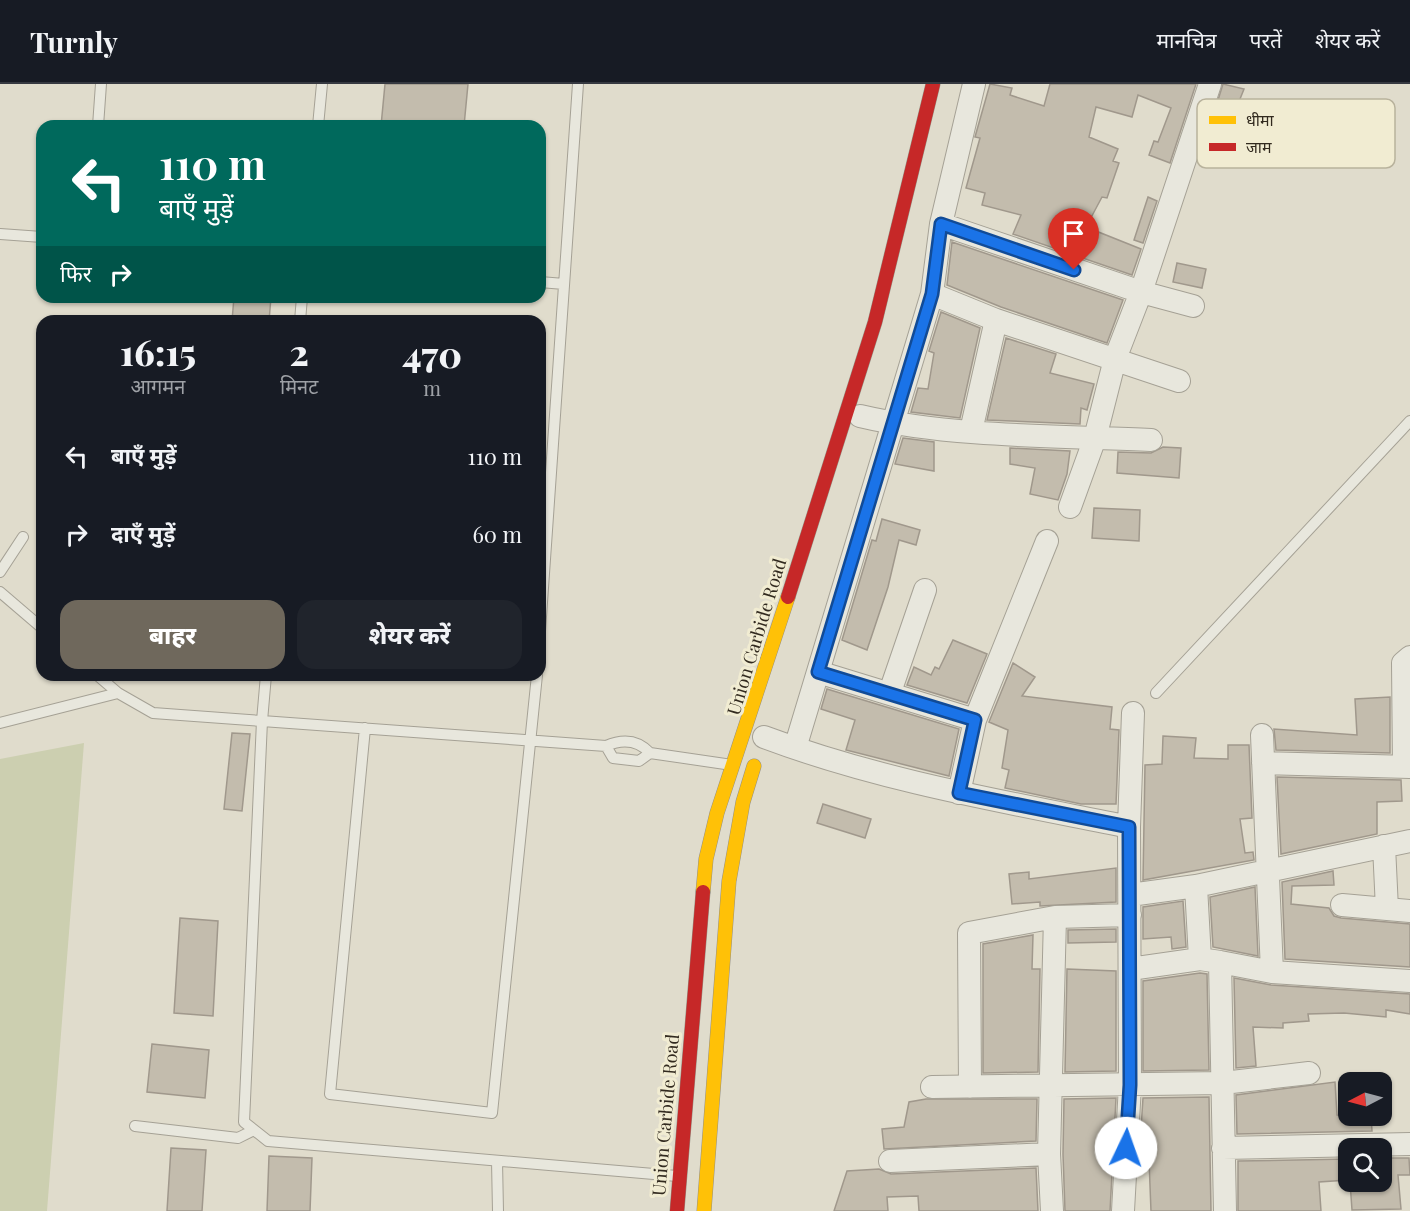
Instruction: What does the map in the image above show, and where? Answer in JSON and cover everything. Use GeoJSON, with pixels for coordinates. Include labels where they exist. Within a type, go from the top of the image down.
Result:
{"type":"FeatureCollection","features":[{"type":"Feature","properties":{"kind":"street","name":"Union Carbide Road"},"geometry":{"type":"LineString","coordinates":[[704,1211],[692,1177],[705,860],[717,813],[735,765],[875,322],[933,84]]}},
{"type":"Feature","properties":{"kind":"street"},"geometry":{"type":"LineString","coordinates":[[948,84],[879,355],[858,422],[971,431],[1151,440]]}},
{"type":"Feature","properties":{"kind":"street"},"geometry":{"type":"LineString","coordinates":[[795,748],[932,294],[941,224],[974,84]]}},
{"type":"Feature","properties":{"kind":"street"},"geometry":{"type":"LineString","coordinates":[[1205,99],[1210,84]]}},
{"type":"Feature","properties":{"kind":"street"},"geometry":{"type":"LineString","coordinates":[[1070,507],[1095,438],[1115,359],[1141,292],[1197,123]]}},
{"type":"Feature","properties":{"kind":"street"},"geometry":{"type":"LineString","coordinates":[[941,224],[1141,292],[1193,306]]}},
{"type":"Feature","properties":{"kind":"street"},"geometry":{"type":"LineString","coordinates":[[932,294],[996,320],[1179,381]]}},
{"type":"Feature","properties":{"kind":"street"},"geometry":{"type":"LineString","coordinates":[[971,431],[996,320]]}},
{"type":"Feature","properties":{"kind":"street"},"geometry":{"type":"LineString","coordinates":[[959,793],[975,720],[1047,541]]}},
{"type":"Feature","properties":{"kind":"street"},"geometry":{"type":"LineString","coordinates":[[890,692],[925,590]]}},
{"type":"Feature","properties":{"kind":"street"},"geometry":{"type":"LineString","coordinates":[[1263,763],[1407,767],[1403,663],[1410,657]]}},
{"type":"Feature","properties":{"kind":"street"},"geometry":{"type":"LineString","coordinates":[[818,672],[890,692],[975,720]]}},
{"type":"Feature","properties":{"kind":"street"},"geometry":{"type":"LineString","coordinates":[[1123,1211],[1130,1085],[1129,827],[1133,713]]}},
{"type":"Feature","properties":{"kind":"street","name":"Union Carbide Road"},"geometry":{"type":"LineString","coordinates":[[677,1211],[692,1177],[729,881],[744,802],[766,731]]}},
{"type":"Feature","properties":{"kind":"street"},"geometry":{"type":"LineString","coordinates":[[766,731],[795,748],[959,793],[1129,827]]}},
{"type":"Feature","properties":{"kind":"street"},"geometry":{"type":"LineString","coordinates":[[1262,735],[1272,972]]}},
{"type":"Feature","properties":{"kind":"street"},"geometry":{"type":"LineString","coordinates":[[970,1088],[969,933],[1130,905],[1196,886],[1410,841]]}},
{"type":"Feature","properties":{"kind":"street"},"geometry":{"type":"LineString","coordinates":[[1384,846],[1387,909]]}},
{"type":"Feature","properties":{"kind":"street"},"geometry":{"type":"LineString","coordinates":[[1196,886],[1210,960],[1223,1083],[1225,1211]]}},
{"type":"Feature","properties":{"kind":"street"},"geometry":{"type":"LineString","coordinates":[[1342,905],[1410,912]]}},
{"type":"Feature","properties":{"kind":"street"},"geometry":{"type":"LineString","coordinates":[[1052,1211],[1049,1154],[1055,917]]}},
{"type":"Feature","properties":{"kind":"street"},"geometry":{"type":"LineString","coordinates":[[1130,969],[1210,960],[1272,972],[1410,981]]}},
{"type":"Feature","properties":{"kind":"street"},"geometry":{"type":"LineString","coordinates":[[932,1087],[1223,1083],[1309,1072]]}},
{"type":"Feature","properties":{"kind":"street"},"geometry":{"type":"LineString","coordinates":[[1223,1148],[1410,1144]]}},
{"type":"Feature","properties":{"kind":"street"},"geometry":{"type":"LineString","coordinates":[[890,1161],[1049,1154]]}},
{"type":"Feature","properties":{"kind":"lane"},"geometry":{"type":"LineString","coordinates":[[98,120],[101,84]]}},
{"type":"Feature","properties":{"kind":"lane"},"geometry":{"type":"LineString","coordinates":[[319,120],[322,84]]}},
{"type":"Feature","properties":{"kind":"lane"},"geometry":{"type":"LineString","coordinates":[[546,488],[564,284],[578,84]]}},
{"type":"Feature","properties":{"kind":"lane"},"geometry":{"type":"LineString","coordinates":[[0,234],[36,237]]}},
{"type":"Feature","properties":{"kind":"lane"},"geometry":{"type":"LineString","coordinates":[[546,282],[564,284]]}},
{"type":"Feature","properties":{"kind":"lane"},"geometry":{"type":"LineString","coordinates":[[1156,693],[1410,421]]}},
{"type":"Feature","properties":{"kind":"lane"},"geometry":{"type":"LineString","coordinates":[[0,572],[23,537]]}},
{"type":"Feature","properties":{"kind":"lane"},"geometry":{"type":"LineString","coordinates":[[0,592],[36,623]]}},
{"type":"Feature","properties":{"kind":"lane"},"geometry":{"type":"LineString","coordinates":[[104,681],[118,693],[153,713],[606,746],[619,740],[641,743],[650,753],[753,768]]}},
{"type":"Feature","properties":{"kind":"lane"},"geometry":{"type":"LineString","coordinates":[[265,681],[244,1122],[268,1141],[692,1177]]}},
{"type":"Feature","properties":{"kind":"lane"},"geometry":{"type":"LineString","coordinates":[[365,728],[330,1094],[492,1113],[537,681]]}},
{"type":"Feature","properties":{"kind":"lane"},"geometry":{"type":"LineString","coordinates":[[0,723],[118,693]]}},
{"type":"Feature","properties":{"kind":"lane"},"geometry":{"type":"LineString","coordinates":[[606,746],[613,758],[639,760],[650,753]]}},
{"type":"Feature","properties":{"kind":"lane"},"geometry":{"type":"LineString","coordinates":[[135,1126],[238,1138],[254,1130]]}},
{"type":"Feature","properties":{"kind":"lane"},"geometry":{"type":"LineString","coordinates":[[497,1161],[498,1211]]}},
{"type":"Feature","properties":{"kind":"green space"},"geometry":{"type":"Polygon","coordinates":[[[84,743],[47,1211],[0,1211],[0,759],[84,743]]]}},
{"type":"Feature","properties":{"kind":"building"},"geometry":{"type":"Polygon","coordinates":[[[385,84],[468,84],[465,120],[382,120],[385,84]]]}},
{"type":"Feature","properties":{"kind":"building"},"geometry":{"type":"Polygon","coordinates":[[[990,84],[1012,88],[1010,95],[1044,106],[1050,84],[1196,84],[1170,163],[1149,155],[1154,141],[1158,142],[1171,108],[1138,95],[1132,117],[1096,107],[1089,137],[1118,149],[1113,161],[1119,163],[1107,198],[1102,197],[1086,227],[1141,249],[1132,275],[1013,234],[1021,215],[982,205],[985,193],[966,188],[980,138],[975,137],[990,84]]]}},
{"type":"Feature","properties":{"kind":"building"},"geometry":{"type":"Polygon","coordinates":[[[1223,84],[1244,89],[1240,99],[1218,99],[1223,84]]]}},
{"type":"Feature","properties":{"kind":"building"},"geometry":{"type":"Polygon","coordinates":[[[1148,197],[1157,201],[1143,243],[1134,240],[1148,197]]]}},
{"type":"Feature","properties":{"kind":"building"},"geometry":{"type":"Polygon","coordinates":[[[952,242],[1123,300],[1107,343],[1001,307],[947,285],[952,242]]]}},
{"type":"Feature","properties":{"kind":"building"},"geometry":{"type":"Polygon","coordinates":[[[1177,263],[1206,269],[1202,288],[1173,282],[1177,263]]]}},
{"type":"Feature","properties":{"kind":"building"},"geometry":{"type":"Polygon","coordinates":[[[234,303],[270,303],[270,315],[232,315],[234,303]]]}},
{"type":"Feature","properties":{"kind":"building"},"geometry":{"type":"Polygon","coordinates":[[[941,312],[980,328],[960,418],[911,412],[918,388],[928,389],[934,353],[929,351],[941,312]]]}},
{"type":"Feature","properties":{"kind":"building"},"geometry":{"type":"Polygon","coordinates":[[[1006,338],[1056,354],[1050,373],[1094,384],[1087,410],[1081,408],[1080,424],[987,420],[1006,338]]]}},
{"type":"Feature","properties":{"kind":"building"},"geometry":{"type":"Polygon","coordinates":[[[903,438],[934,442],[934,471],[895,464],[903,438]]]}},
{"type":"Feature","properties":{"kind":"building"},"geometry":{"type":"Polygon","coordinates":[[[1163,447],[1181,448],[1179,478],[1117,473],[1118,452],[1151,453],[1163,447]]]}},
{"type":"Feature","properties":{"kind":"building"},"geometry":{"type":"Polygon","coordinates":[[[1010,448],[1070,451],[1067,474],[1058,500],[1030,494],[1035,468],[1010,464],[1010,448]]]}},
{"type":"Feature","properties":{"kind":"building"},"geometry":{"type":"Polygon","coordinates":[[[1094,508],[1140,510],[1139,541],[1092,538],[1094,508]]]}},
{"type":"Feature","properties":{"kind":"building"},"geometry":{"type":"Polygon","coordinates":[[[882,519],[920,530],[916,545],[899,540],[888,587],[867,650],[842,640],[872,540],[876,541],[882,519]]]}},
{"type":"Feature","properties":{"kind":"building"},"geometry":{"type":"Polygon","coordinates":[[[953,640],[987,654],[967,703],[907,685],[914,667],[931,675],[935,667],[939,669],[953,640]]]}},
{"type":"Feature","properties":{"kind":"building"},"geometry":{"type":"Polygon","coordinates":[[[1013,663],[1035,677],[1022,696],[1112,707],[1110,729],[1119,730],[1116,804],[1081,804],[1005,788],[1009,770],[1002,768],[1008,730],[989,722],[1013,663]]]}},
{"type":"Feature","properties":{"kind":"building"},"geometry":{"type":"Polygon","coordinates":[[[827,689],[959,729],[949,776],[846,750],[855,720],[821,709],[827,689]]]}},
{"type":"Feature","properties":{"kind":"building"},"geometry":{"type":"Polygon","coordinates":[[[1390,697],[1390,753],[1276,750],[1274,729],[1357,735],[1355,699],[1390,697]]]}},
{"type":"Feature","properties":{"kind":"building"},"geometry":{"type":"Polygon","coordinates":[[[232,733],[250,734],[242,811],[224,809],[232,733]]]}},
{"type":"Feature","properties":{"kind":"building"},"geometry":{"type":"Polygon","coordinates":[[[1163,736],[1196,738],[1194,758],[1228,759],[1228,745],[1249,745],[1252,818],[1240,819],[1245,853],[1253,852],[1254,860],[1143,880],[1145,765],[1162,764],[1163,736]]]}},
{"type":"Feature","properties":{"kind":"building"},"geometry":{"type":"Polygon","coordinates":[[[1277,777],[1401,780],[1402,801],[1377,802],[1377,834],[1281,854],[1277,777]]]}},
{"type":"Feature","properties":{"kind":"building"},"geometry":{"type":"Polygon","coordinates":[[[823,804],[871,819],[865,838],[817,823],[823,804]]]}},
{"type":"Feature","properties":{"kind":"building"},"geometry":{"type":"Polygon","coordinates":[[[1116,868],[1116,902],[1040,906],[1040,902],[1012,904],[1009,874],[1029,872],[1029,879],[1116,868]]]}},
{"type":"Feature","properties":{"kind":"building"},"geometry":{"type":"Polygon","coordinates":[[[1333,871],[1334,885],[1292,886],[1291,904],[1329,908],[1334,916],[1341,918],[1410,924],[1410,967],[1285,959],[1282,882],[1333,871]]]}},
{"type":"Feature","properties":{"kind":"building"},"geometry":{"type":"Polygon","coordinates":[[[1255,887],[1258,956],[1213,947],[1210,897],[1255,887]]]}},
{"type":"Feature","properties":{"kind":"building"},"geometry":{"type":"Polygon","coordinates":[[[1183,901],[1186,947],[1172,949],[1171,937],[1143,939],[1143,907],[1183,901]]]}},
{"type":"Feature","properties":{"kind":"building"},"geometry":{"type":"Polygon","coordinates":[[[180,918],[218,921],[213,1016],[174,1013],[180,918]]]}},
{"type":"Feature","properties":{"kind":"building"},"geometry":{"type":"Polygon","coordinates":[[[1116,929],[1116,942],[1068,943],[1068,930],[1116,929]]]}},
{"type":"Feature","properties":{"kind":"building"},"geometry":{"type":"Polygon","coordinates":[[[1033,935],[1032,969],[1040,969],[1038,1072],[983,1073],[983,944],[1033,935]]]}},
{"type":"Feature","properties":{"kind":"building"},"geometry":{"type":"Polygon","coordinates":[[[1067,969],[1116,971],[1116,1071],[1065,1072],[1067,969]]]}},
{"type":"Feature","properties":{"kind":"building"},"geometry":{"type":"Polygon","coordinates":[[[1207,974],[1209,1070],[1143,1071],[1143,981],[1207,974]]]}},
{"type":"Feature","properties":{"kind":"building"},"geometry":{"type":"Polygon","coordinates":[[[1234,978],[1271,985],[1410,994],[1410,1014],[1386,1010],[1386,1017],[1344,1013],[1308,1014],[1309,1021],[1283,1023],[1283,1028],[1253,1027],[1256,1066],[1236,1068],[1234,978]]]}},
{"type":"Feature","properties":{"kind":"building"},"geometry":{"type":"Polygon","coordinates":[[[152,1044],[209,1050],[205,1098],[147,1092],[152,1044]]]}},
{"type":"Feature","properties":{"kind":"building"},"geometry":{"type":"Polygon","coordinates":[[[1335,1082],[1338,1126],[1372,1126],[1372,1131],[1237,1134],[1236,1095],[1335,1082]]]}},
{"type":"Feature","properties":{"kind":"building"},"geometry":{"type":"Polygon","coordinates":[[[1209,1097],[1211,1211],[1151,1211],[1149,1160],[1139,1160],[1143,1098],[1209,1097]]]}},
{"type":"Feature","properties":{"kind":"building"},"geometry":{"type":"Polygon","coordinates":[[[1116,1098],[1110,1211],[1065,1211],[1064,1099],[1116,1098]]]}},
{"type":"Feature","properties":{"kind":"building"},"geometry":{"type":"Polygon","coordinates":[[[926,1099],[1037,1099],[1036,1141],[884,1149],[882,1129],[904,1127],[909,1102],[926,1099]]]}},
{"type":"Feature","properties":{"kind":"building"},"geometry":{"type":"Polygon","coordinates":[[[171,1148],[206,1150],[202,1211],[167,1211],[171,1148]]]}},
{"type":"Feature","properties":{"kind":"building"},"geometry":{"type":"Polygon","coordinates":[[[269,1156],[312,1158],[310,1211],[267,1211],[269,1156]]]}},
{"type":"Feature","properties":{"kind":"building"},"geometry":{"type":"Polygon","coordinates":[[[1392,1158],[1409,1158],[1410,1175],[1398,1175],[1401,1209],[1352,1210],[1351,1192],[1392,1192],[1392,1158]]]}},
{"type":"Feature","properties":{"kind":"building"},"geometry":{"type":"Polygon","coordinates":[[[1338,1159],[1338,1181],[1319,1182],[1321,1211],[1238,1211],[1238,1161],[1338,1159]]]}},
{"type":"Feature","properties":{"kind":"building"},"geometry":{"type":"Polygon","coordinates":[[[1036,1168],[1038,1211],[919,1211],[918,1196],[887,1197],[888,1211],[834,1211],[847,1171],[879,1169],[891,1174],[1036,1168]]]}},
{"type":"Feature","properties":{"kind":"traffic: slow"},"geometry":{"type":"LineString","coordinates":[[703,892],[706,859],[717,813],[788,597]]}},
{"type":"Feature","properties":{"kind":"traffic: slow"},"geometry":{"type":"LineString","coordinates":[[704,1211],[729,881],[743,802],[754,766]]}},
{"type":"Feature","properties":{"kind":"traffic: jam"},"geometry":{"type":"LineString","coordinates":[[788,597],[875,322],[933,84]]}},
{"type":"Feature","properties":{"kind":"traffic: jam"},"geometry":{"type":"LineString","coordinates":[[677,1211],[703,892]]}},
{"type":"Feature","properties":{"kind":"route"},"geometry":{"type":"LineString","coordinates":[[1074,270],[941,224],[932,294],[818,672],[890,692],[975,720],[959,793],[1129,827],[1130,1085],[1126,1148]]}}]}
